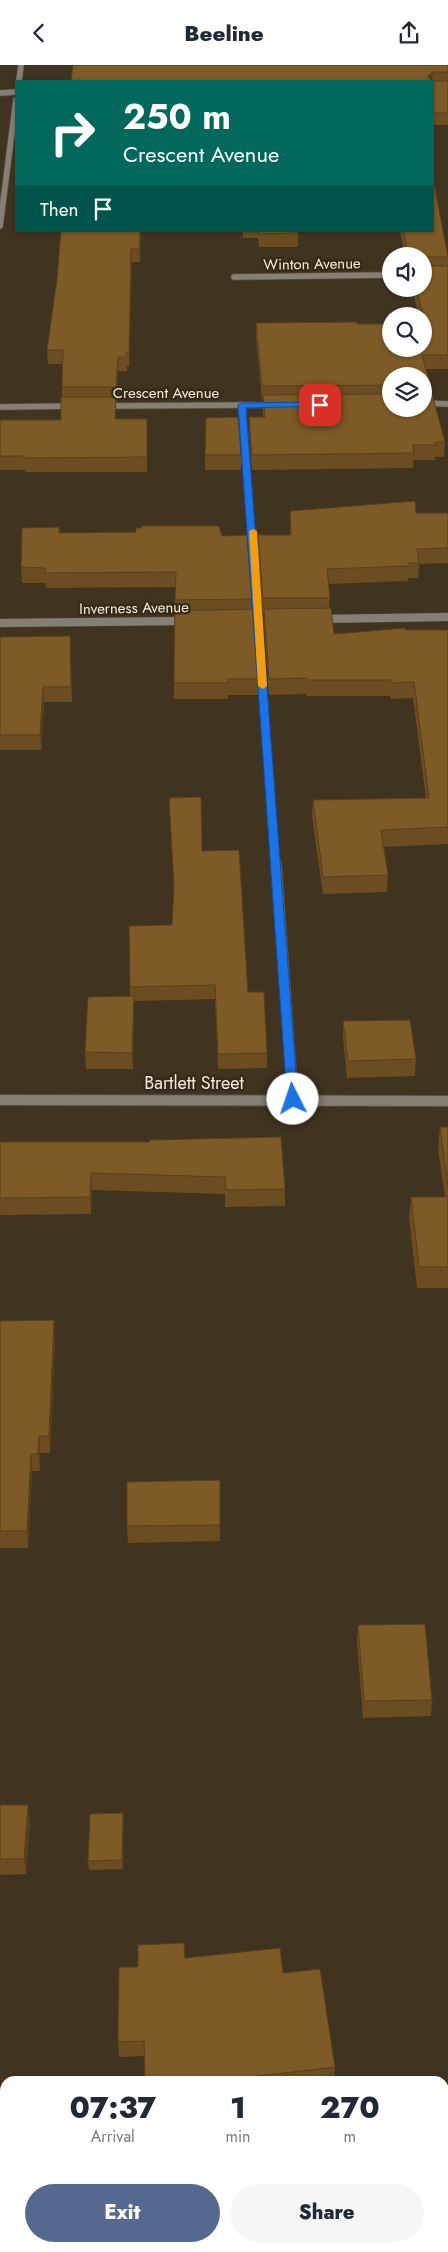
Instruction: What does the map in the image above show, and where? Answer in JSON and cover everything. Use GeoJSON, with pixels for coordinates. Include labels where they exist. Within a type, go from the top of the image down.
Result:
{"type":"FeatureCollection","features":[{"type":"Feature","properties":{"kind":"street"},"geometry":{"type":"LineString","coordinates":[[19,80],[21,65]]}},
{"type":"Feature","properties":{"kind":"street"},"geometry":{"type":"LineString","coordinates":[[0,93],[15,93]]}},
{"type":"Feature","properties":{"kind":"street"},"geometry":{"type":"LineString","coordinates":[[0,227],[15,108]]}},
{"type":"Feature","properties":{"kind":"street","name":"Winton Avenue"},"geometry":{"type":"LineString","coordinates":[[234,277],[382,275]]}},
{"type":"Feature","properties":{"kind":"street"},"geometry":{"type":"LineString","coordinates":[[432,403],[448,404]]}},
{"type":"Feature","properties":{"kind":"street"},"geometry":{"type":"LineString","coordinates":[[242,405],[293,1099]]}},
{"type":"Feature","properties":{"kind":"street","name":"Crescent Avenue"},"geometry":{"type":"LineString","coordinates":[[97,406],[281,405]]}},
{"type":"Feature","properties":{"kind":"street"},"geometry":{"type":"LineString","coordinates":[[0,407],[78,406]]}},
{"type":"Feature","properties":{"kind":"street"},"geometry":{"type":"LineString","coordinates":[[307,619],[448,617]]}},
{"type":"Feature","properties":{"kind":"street"},"geometry":{"type":"LineString","coordinates":[[248,620],[268,620]]}},
{"type":"Feature","properties":{"kind":"street","name":"Inverness Avenue"},"geometry":{"type":"LineString","coordinates":[[0,623],[198,621]]}},
{"type":"Feature","properties":{"kind":"street","name":"Bartlett Street"},"geometry":{"type":"LineString","coordinates":[[0,1100],[293,1099],[448,1101]]}},
{"type":"Feature","properties":{"kind":"building"},"geometry":{"type":"Polygon","coordinates":[[[73,65],[448,65],[448,72],[433,72],[428,76],[430,80],[71,80],[73,65]]]}},
{"type":"Feature","properties":{"kind":"building"},"geometry":{"type":"Polygon","coordinates":[[[434,81],[448,81],[448,113],[434,113],[434,81]]]}},
{"type":"Feature","properties":{"kind":"building"},"geometry":{"type":"Polygon","coordinates":[[[434,183],[448,257],[432,257],[432,247],[407,247],[404,232],[434,232],[434,183]]]}},
{"type":"Feature","properties":{"kind":"building"},"geometry":{"type":"Polygon","coordinates":[[[61,232],[140,232],[139,249],[131,249],[129,352],[127,352],[126,357],[118,357],[116,387],[62,387],[63,350],[47,350],[57,279],[61,232]]]}},
{"type":"Feature","properties":{"kind":"building"},"geometry":{"type":"Polygon","coordinates":[[[259,232],[298,232],[298,233],[259,234],[259,232]]]}},
{"type":"Feature","properties":{"kind":"building"},"geometry":{"type":"Polygon","coordinates":[[[432,266],[448,266],[448,355],[432,355],[432,307],[421,307],[418,297],[432,297],[432,266]]]}},
{"type":"Feature","properties":{"kind":"building"},"geometry":{"type":"Polygon","coordinates":[[[356,322],[357,324],[382,324],[382,357],[423,357],[425,367],[382,367],[382,385],[262,386],[256,323],[356,322]]]}},
{"type":"Feature","properties":{"kind":"building"},"geometry":{"type":"Polygon","coordinates":[[[382,394],[382,417],[432,417],[432,394],[445,442],[435,442],[436,445],[413,445],[414,453],[252,455],[249,417],[265,417],[263,395],[382,394]]]}},
{"type":"Feature","properties":{"kind":"building"},"geometry":{"type":"Polygon","coordinates":[[[61,397],[116,397],[115,419],[147,419],[147,457],[24,458],[24,456],[0,456],[0,420],[61,420],[61,397]]]}},
{"type":"Feature","properties":{"kind":"building"},"geometry":{"type":"Polygon","coordinates":[[[238,417],[241,455],[205,455],[206,418],[238,417]]]}},
{"type":"Feature","properties":{"kind":"building"},"geometry":{"type":"Polygon","coordinates":[[[415,501],[416,513],[448,513],[448,548],[417,549],[419,563],[409,563],[409,566],[327,569],[330,598],[263,598],[258,535],[291,535],[290,511],[415,501]]]}},
{"type":"Feature","properties":{"kind":"building"},"geometry":{"type":"Polygon","coordinates":[[[142,526],[219,526],[222,536],[247,535],[252,599],[175,600],[176,572],[45,573],[45,568],[21,567],[22,528],[59,527],[59,533],[136,532],[136,528],[142,528],[142,526]]]}},
{"type":"Feature","properties":{"kind":"building"},"geometry":{"type":"Polygon","coordinates":[[[331,608],[334,634],[405,628],[406,630],[448,630],[448,827],[381,830],[388,875],[323,877],[313,800],[429,798],[414,682],[392,683],[391,680],[307,680],[307,678],[269,679],[264,609],[331,608]]]}},
{"type":"Feature","properties":{"kind":"building"},"geometry":{"type":"Polygon","coordinates":[[[253,609],[258,679],[228,679],[228,683],[174,683],[175,611],[253,609]]]}},
{"type":"Feature","properties":{"kind":"building"},"geometry":{"type":"Polygon","coordinates":[[[70,636],[71,687],[43,687],[40,735],[0,735],[0,637],[70,636]]]}},
{"type":"Feature","properties":{"kind":"building"},"geometry":{"type":"Polygon","coordinates":[[[201,797],[202,851],[239,850],[248,992],[264,992],[267,1053],[218,1054],[215,985],[130,987],[129,926],[172,925],[174,886],[169,798],[201,797]]]}},
{"type":"Feature","properties":{"kind":"building"},"geometry":{"type":"Polygon","coordinates":[[[134,996],[132,1053],[85,1052],[88,997],[134,996]]]}},
{"type":"Feature","properties":{"kind":"building"},"geometry":{"type":"Polygon","coordinates":[[[410,1020],[416,1059],[348,1061],[343,1021],[410,1020]]]}},
{"type":"Feature","properties":{"kind":"building"},"geometry":{"type":"Polygon","coordinates":[[[440,1127],[448,1127],[448,1185],[440,1127]]]}},
{"type":"Feature","properties":{"kind":"building"},"geometry":{"type":"Polygon","coordinates":[[[281,1137],[285,1189],[226,1190],[225,1177],[91,1173],[90,1197],[0,1198],[0,1142],[149,1142],[150,1140],[281,1137]]]}},
{"type":"Feature","properties":{"kind":"building"},"geometry":{"type":"Polygon","coordinates":[[[411,1197],[448,1197],[448,1267],[419,1267],[411,1197]]]}},
{"type":"Feature","properties":{"kind":"building"},"geometry":{"type":"Polygon","coordinates":[[[54,1320],[49,1436],[39,1436],[38,1454],[31,1454],[27,1531],[0,1531],[0,1321],[54,1320]]]}},
{"type":"Feature","properties":{"kind":"building"},"geometry":{"type":"Polygon","coordinates":[[[220,1480],[220,1525],[127,1526],[127,1482],[220,1480]]]}},
{"type":"Feature","properties":{"kind":"building"},"geometry":{"type":"Polygon","coordinates":[[[425,1624],[432,1700],[364,1701],[358,1625],[425,1624]]]}},
{"type":"Feature","properties":{"kind":"building"},"geometry":{"type":"Polygon","coordinates":[[[0,1805],[28,1805],[24,1859],[0,1859],[0,1805]]]}},
{"type":"Feature","properties":{"kind":"building"},"geometry":{"type":"Polygon","coordinates":[[[123,1813],[122,1860],[88,1861],[90,1814],[123,1813]]]}},
{"type":"Feature","properties":{"kind":"building"},"geometry":{"type":"Polygon","coordinates":[[[184,1943],[185,1958],[280,1948],[283,1973],[320,1969],[335,2067],[258,2076],[145,2076],[144,2041],[118,2042],[119,1967],[138,1967],[138,1945],[184,1943]]]}},
{"type":"Feature","properties":{"kind":"slow traffic"},"geometry":{"type":"LineString","coordinates":[[253,531],[263,686]]}},
{"type":"Feature","properties":{"kind":"route"},"geometry":{"type":"LineString","coordinates":[[293,1099],[252,515],[242,405],[320,405]]}}]}
